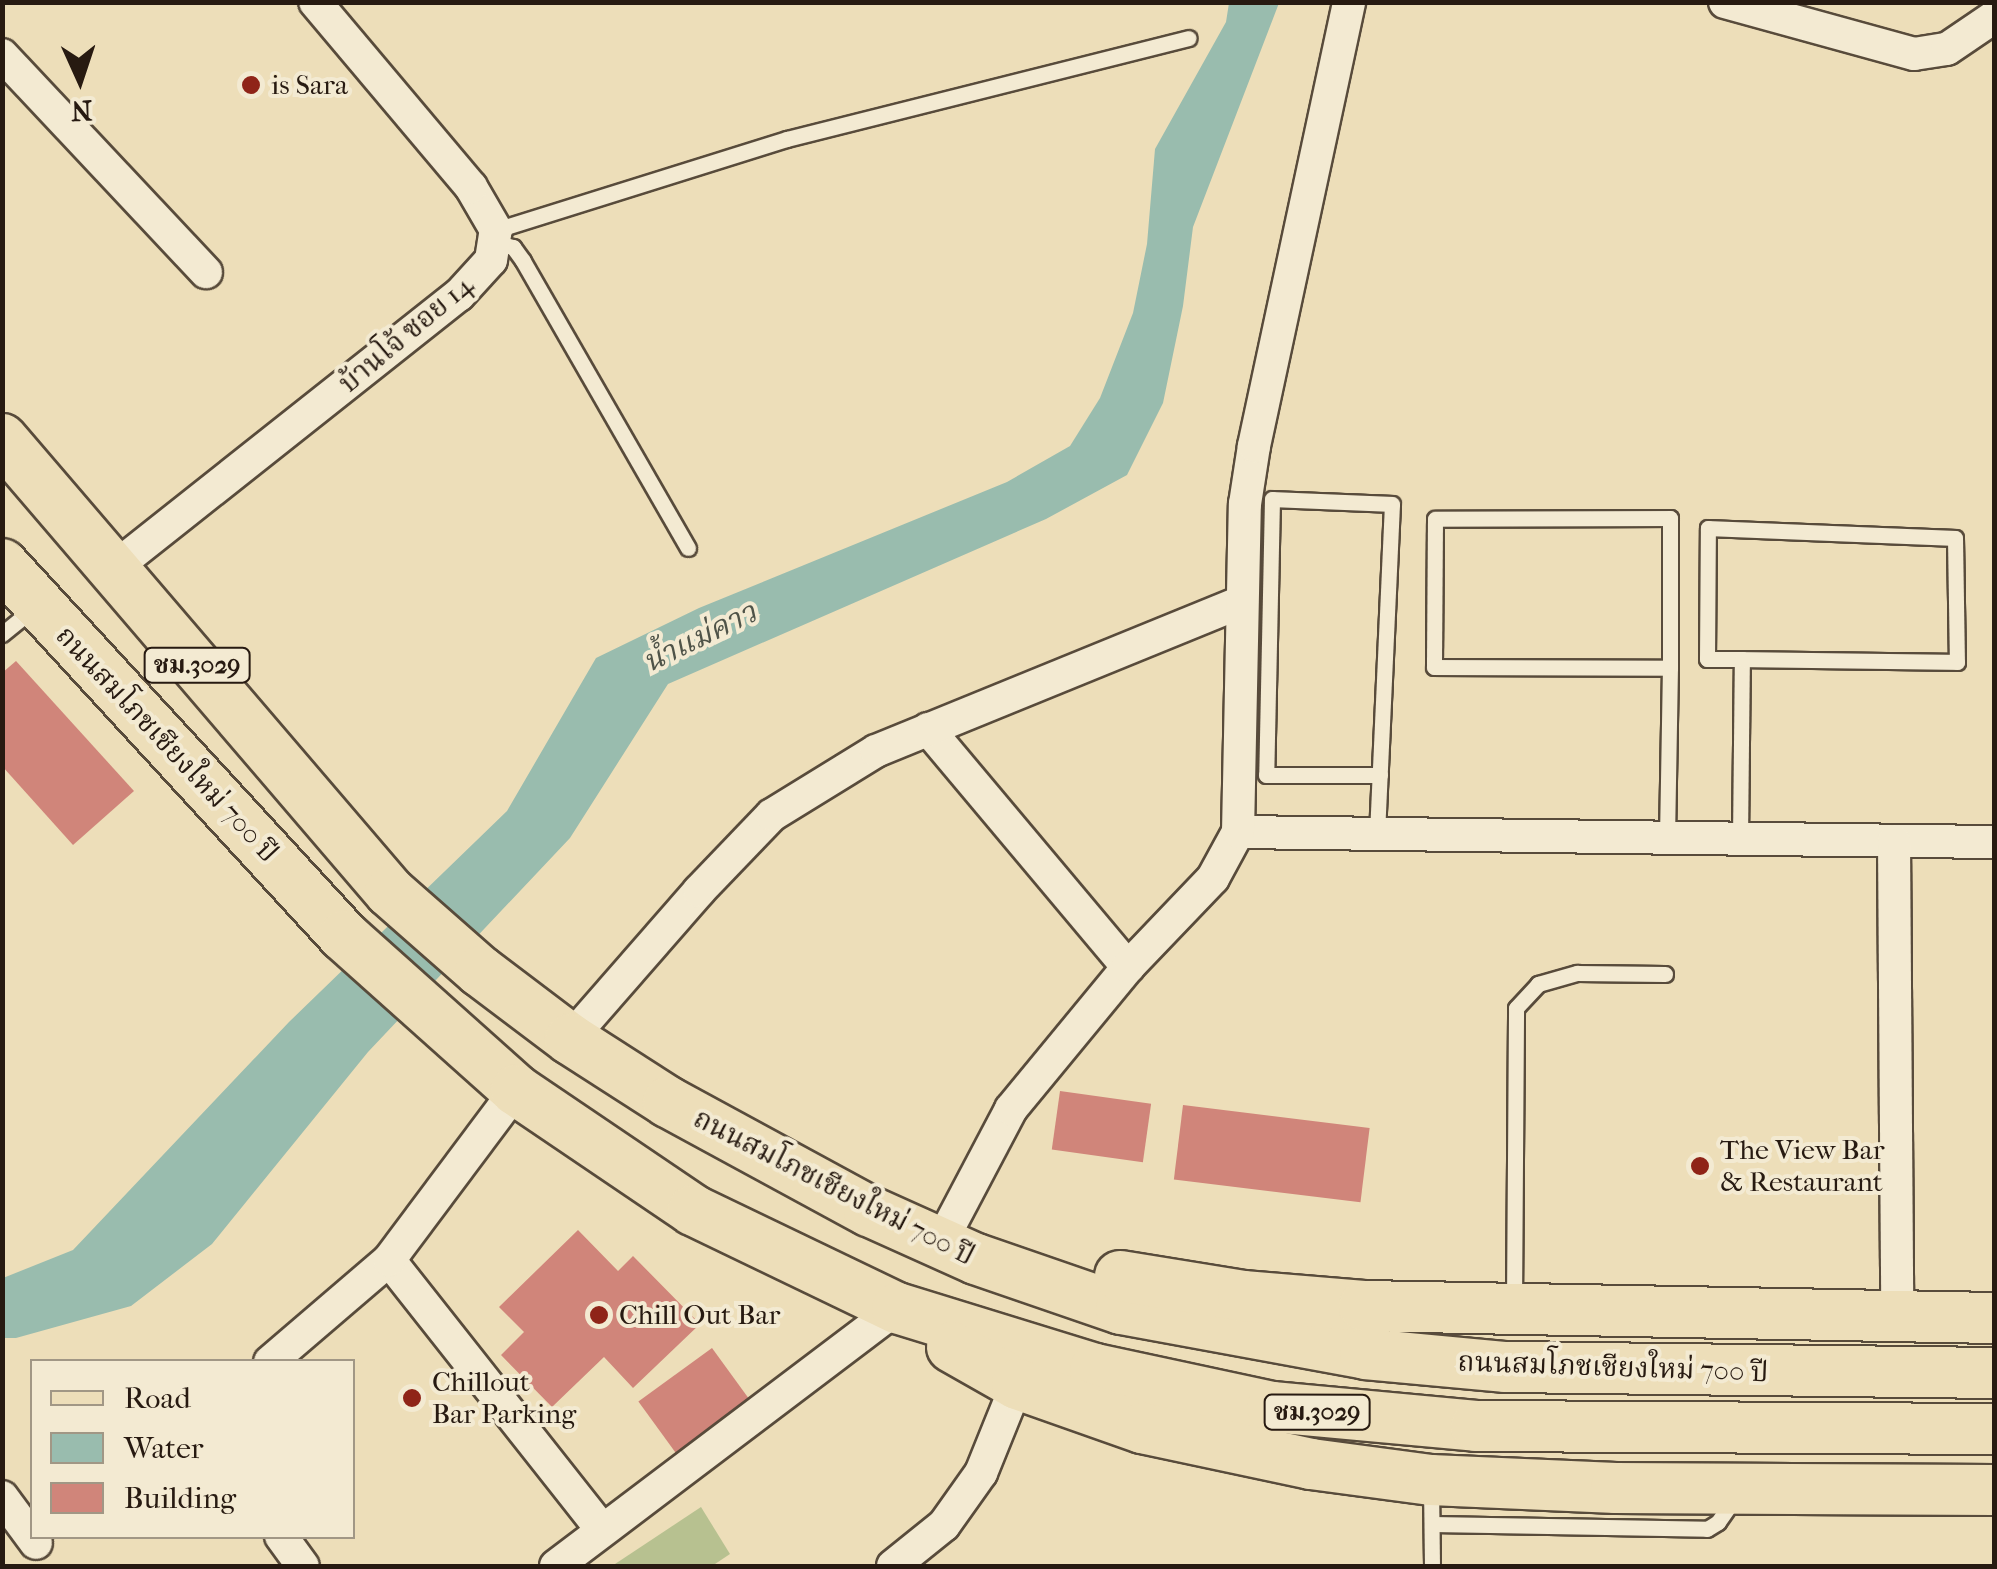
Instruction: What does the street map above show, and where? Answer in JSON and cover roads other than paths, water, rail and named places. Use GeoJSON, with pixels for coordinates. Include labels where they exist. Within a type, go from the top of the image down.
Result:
{"type":"FeatureCollection","features":[{"type":"Feature","properties":{"kind":"main road","name":"ถนนสมโภชเชียงใหม่ 700 ปี"},"geometry":{"type":"LineString","coordinates":[[2,439],[390,892],[480,972],[570,1039],[781,1166],[959,1251],[1121,1309],[1365,1354],[1579,1370],[1994,1373]]}},
{"type":"Feature","properties":{"kind":"main road","name":"ถนนสมโภชเชียงใหม่ 700 ปี"},"geometry":{"type":"LineString","coordinates":[[2,564],[20,619],[344,936],[516,1090],[693,1210],[897,1308],[1095,1369],[1290,1410],[1476,1426],[1994,1430]]}},
{"type":"Feature","properties":{"kind":"main road"},"geometry":{"type":"LineString","coordinates":[[959,1251],[1243,1296],[1364,1306],[1994,1318]]}},
{"type":"Feature","properties":{"kind":"main road"},"geometry":{"type":"LineString","coordinates":[[897,1308],[956,1350],[1017,1384],[1142,1428],[1432,1502],[1740,1489],[1994,1490]]}},
{"type":"Feature","properties":{"kind":"street"},"geometry":{"type":"LineString","coordinates":[[314,2],[471,187],[495,236]]}},
{"type":"Feature","properties":{"kind":"street"},"geometry":{"type":"LineString","coordinates":[[959,1251],[1012,1109],[1128,967],[1212,878],[1238,832],[1246,504],[1254,446],[1348,2]]}},
{"type":"Feature","properties":{"kind":"street"},"geometry":{"type":"LineString","coordinates":[[1725,2],[1914,54],[1947,49],[1994,17]]}},
{"type":"Feature","properties":{"kind":"street"},"geometry":{"type":"LineString","coordinates":[[2,56],[206,272]]}},
{"type":"Feature","properties":{"kind":"street","name":"บ้านโจ้ ซอย 14"},"geometry":{"type":"LineString","coordinates":[[114,568],[458,296],[491,260],[495,236]]}},
{"type":"Feature","properties":{"kind":"street"},"geometry":{"type":"LineString","coordinates":[[570,1039],[698,891],[772,815],[876,751],[1242,602]]}},
{"type":"Feature","properties":{"kind":"street"},"geometry":{"type":"LineString","coordinates":[[928,729],[1128,967]]}},
{"type":"Feature","properties":{"kind":"street"},"geometry":{"type":"LineString","coordinates":[[1238,832],[1994,842]]}},
{"type":"Feature","properties":{"kind":"street"},"geometry":{"type":"LineString","coordinates":[[1894,841],[1897,1316]]}},
{"type":"Feature","properties":{"kind":"street"},"geometry":{"type":"LineString","coordinates":[[274,1359],[389,1260],[516,1090]]}},
{"type":"Feature","properties":{"kind":"street"},"geometry":{"type":"LineString","coordinates":[[389,1260],[602,1530]]}},
{"type":"Feature","properties":{"kind":"street"},"geometry":{"type":"LineString","coordinates":[[556,1566],[897,1308]]}},
{"type":"Feature","properties":{"kind":"street"},"geometry":{"type":"LineString","coordinates":[[893,1566],[944,1525],[981,1473],[1017,1384]]}},
{"type":"Feature","properties":{"kind":"street"},"geometry":{"type":"LineString","coordinates":[[2,1497],[30,1537]]}},
{"type":"Feature","properties":{"kind":"street"},"geometry":{"type":"LineString","coordinates":[[283,1539],[303,1566]]}},
{"type":"Feature","properties":{"kind":"lane"},"geometry":{"type":"LineString","coordinates":[[495,236],[788,138],[1189,38]]}},
{"type":"Feature","properties":{"kind":"lane"},"geometry":{"type":"LineString","coordinates":[[495,236],[523,260],[688,548]]}},
{"type":"Feature","properties":{"kind":"lane"},"geometry":{"type":"LineString","coordinates":[[1377,834],[1380,775],[1392,504],[1272,499],[1266,774],[1380,775]]}},
{"type":"Feature","properties":{"kind":"lane"},"geometry":{"type":"LineString","coordinates":[[1667,838],[1670,668],[1670,518],[1435,519],[1434,666],[1670,668]]}},
{"type":"Feature","properties":{"kind":"lane"},"geometry":{"type":"LineString","coordinates":[[1708,528],[1956,538],[1958,662],[1742,659],[1707,659],[1708,528]]}},
{"type":"Feature","properties":{"kind":"lane"},"geometry":{"type":"LineString","coordinates":[[1740,840],[1742,659]]}},
{"type":"Feature","properties":{"kind":"lane"},"geometry":{"type":"LineString","coordinates":[[1514,1310],[1516,1008],[1538,984],[1577,973],[1665,974]]}},
{"type":"Feature","properties":{"kind":"lane"},"geometry":{"type":"LineString","coordinates":[[1432,1502],[1432,1566]]}},
{"type":"Feature","properties":{"kind":"water","name":"น้ำแม่คาว"},"geometry":{"type":"Polygon","coordinates":[[[1229,3],[1279,3],[1193,227],[1183,306],[1163,403],[1127,475],[1046,519],[668,684],[570,838],[368,1052],[212,1244],[131,1306],[16,1338],[3,1338],[3,1278],[73,1250],[289,1022],[507,811],[596,658],[699,608],[1007,482],[1070,446],[1100,398],[1133,313],[1147,244],[1155,149],[1226,22],[1229,3]]]}},
{"type":"Feature","properties":{"kind":"place","name":"is Sara"},"geometry":{"type":"Point","coordinates":[251,85]}},
{"type":"Feature","properties":{"kind":"place","name":"The View Bar & Restaurant"},"geometry":{"type":"Point","coordinates":[1700,1166]}},
{"type":"Feature","properties":{"kind":"place","name":"Chill Out Bar"},"geometry":{"type":"Point","coordinates":[599,1315]}},
{"type":"Feature","properties":{"kind":"place","name":"Chillout Bar Parking"},"geometry":{"type":"Point","coordinates":[412,1398]}}]}
